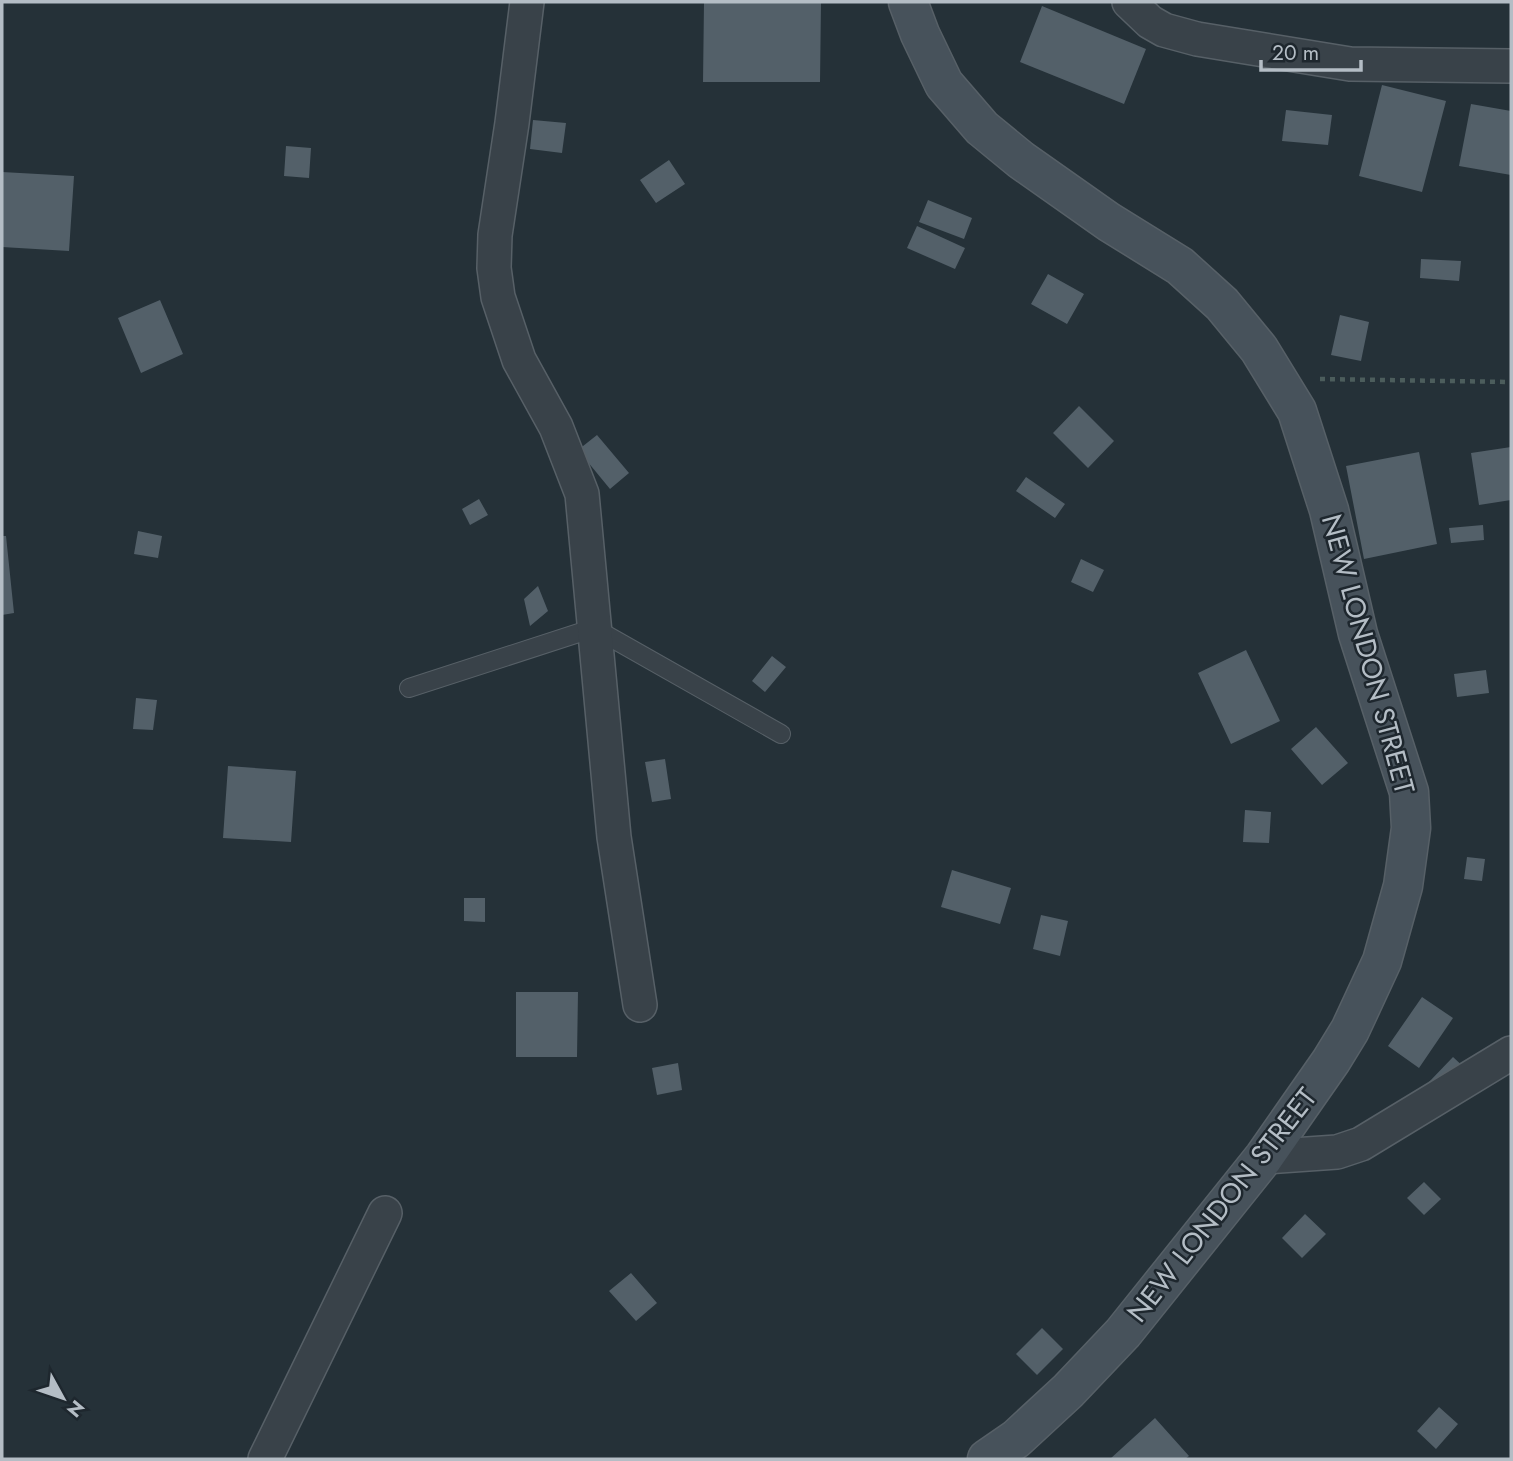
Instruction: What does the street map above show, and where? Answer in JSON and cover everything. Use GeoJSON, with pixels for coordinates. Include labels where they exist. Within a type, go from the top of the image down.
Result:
{"type":"FeatureCollection","features":[{"type":"Feature","properties":{"kind":"street"},"geometry":{"type":"LineString","coordinates":[[527,2],[495,235],[494,268],[498,297],[519,360],[556,427],[582,494],[614,837],[639,1005]]}},
{"type":"Feature","properties":{"kind":"street","name":"NEW LONDON STREET"},"geometry":{"type":"LineString","coordinates":[[908,2],[944,84],[982,128],[1032,168],[1109,222],[1181,266],[1222,304],[1259,349],[1297,411],[1329,510],[1358,634],[1409,792],[1411,828],[1403,887],[1382,961],[1350,1030],[1331,1061],[1264,1157],[1123,1333],[1068,1391],[1016,1439],[987,1459]]}},
{"type":"Feature","properties":{"kind":"street"},"geometry":{"type":"LineString","coordinates":[[1129,2],[1150,22],[1164,30],[1197,39],[1350,64],[1511,66]]}},
{"type":"Feature","properties":{"kind":"street"},"geometry":{"type":"LineString","coordinates":[[1264,1157],[1337,1152],[1361,1144],[1511,1053]]}},
{"type":"Feature","properties":{"kind":"street"},"geometry":{"type":"LineString","coordinates":[[265,1459],[385,1213]]}},
{"type":"Feature","properties":{"kind":"lane"},"geometry":{"type":"LineString","coordinates":[[409,688],[594,628],[781,734]]}},
{"type":"Feature","properties":{"kind":"path"},"geometry":{"type":"LineString","coordinates":[[1276,378],[1511,382]]}},
{"type":"Feature","properties":{"kind":"building"},"geometry":{"type":"Polygon","coordinates":[[[704,2],[821,2],[820,82],[703,82],[704,2]]]}},
{"type":"Feature","properties":{"kind":"building"},"geometry":{"type":"Polygon","coordinates":[[[1042,6],[1146,49],[1124,104],[1020,62],[1042,6]]]}},
{"type":"Feature","properties":{"kind":"building"},"geometry":{"type":"Polygon","coordinates":[[[1382,85],[1446,101],[1422,192],[1359,176],[1382,85]]]}},
{"type":"Feature","properties":{"kind":"building"},"geometry":{"type":"Polygon","coordinates":[[[1471,104],[1511,111],[1511,175],[1459,166],[1471,104]]]}},
{"type":"Feature","properties":{"kind":"building"},"geometry":{"type":"Polygon","coordinates":[[[1286,110],[1332,115],[1328,145],[1282,141],[1286,110]]]}},
{"type":"Feature","properties":{"kind":"building"},"geometry":{"type":"Polygon","coordinates":[[[533,120],[566,123],[562,153],[530,149],[533,120]]]}},
{"type":"Feature","properties":{"kind":"building"},"geometry":{"type":"Polygon","coordinates":[[[286,146],[311,148],[309,178],[284,176],[286,146]]]}},
{"type":"Feature","properties":{"kind":"building"},"geometry":{"type":"Polygon","coordinates":[[[669,160],[685,184],[656,203],[640,180],[669,160]]]}},
{"type":"Feature","properties":{"kind":"building"},"geometry":{"type":"Polygon","coordinates":[[[2,172],[74,176],[69,251],[2,247],[2,172]]]}},
{"type":"Feature","properties":{"kind":"building"},"geometry":{"type":"Polygon","coordinates":[[[928,200],[972,218],[964,239],[919,222],[928,200]]]}},
{"type":"Feature","properties":{"kind":"building"},"geometry":{"type":"Polygon","coordinates":[[[917,226],[965,248],[955,269],[907,248],[917,226]]]}},
{"type":"Feature","properties":{"kind":"building"},"geometry":{"type":"Polygon","coordinates":[[[1421,259],[1461,261],[1459,281],[1420,278],[1421,259]]]}},
{"type":"Feature","properties":{"kind":"building"},"geometry":{"type":"Polygon","coordinates":[[[1048,274],[1084,294],[1067,324],[1031,304],[1048,274]]]}},
{"type":"Feature","properties":{"kind":"building"},"geometry":{"type":"Polygon","coordinates":[[[160,300],[183,354],[141,373],[118,318],[160,300]]]}},
{"type":"Feature","properties":{"kind":"building"},"geometry":{"type":"Polygon","coordinates":[[[1340,315],[1369,322],[1361,361],[1331,355],[1340,315]]]}},
{"type":"Feature","properties":{"kind":"building"},"geometry":{"type":"Polygon","coordinates":[[[1079,406],[1114,441],[1088,468],[1053,433],[1079,406]]]}},
{"type":"Feature","properties":{"kind":"building"},"geometry":{"type":"Polygon","coordinates":[[[597,435],[629,473],[610,489],[578,450],[597,435]]]}},
{"type":"Feature","properties":{"kind":"building"},"geometry":{"type":"Polygon","coordinates":[[[1511,447],[1511,500],[1479,505],[1471,453],[1511,447]]]}},
{"type":"Feature","properties":{"kind":"building"},"geometry":{"type":"Polygon","coordinates":[[[1419,452],[1437,544],[1364,559],[1346,466],[1419,452]]]}},
{"type":"Feature","properties":{"kind":"building"},"geometry":{"type":"Polygon","coordinates":[[[1026,477],[1065,504],[1055,518],[1016,491],[1026,477]]]}},
{"type":"Feature","properties":{"kind":"building"},"geometry":{"type":"Polygon","coordinates":[[[479,499],[488,515],[470,525],[462,509],[479,499]]]}},
{"type":"Feature","properties":{"kind":"building"},"geometry":{"type":"Polygon","coordinates":[[[1483,525],[1484,540],[1451,543],[1449,528],[1483,525]]]}},
{"type":"Feature","properties":{"kind":"building"},"geometry":{"type":"Polygon","coordinates":[[[138,531],[162,536],[158,558],[134,554],[138,531]]]}},
{"type":"Feature","properties":{"kind":"building"},"geometry":{"type":"Polygon","coordinates":[[[2,536],[6,536],[14,613],[2,615],[2,536]]]}},
{"type":"Feature","properties":{"kind":"building"},"geometry":{"type":"Polygon","coordinates":[[[1081,559],[1104,570],[1093,592],[1071,582],[1081,559]]]}},
{"type":"Feature","properties":{"kind":"building"},"geometry":{"type":"Polygon","coordinates":[[[538,586],[548,611],[530,626],[524,599],[538,586]]]}},
{"type":"Feature","properties":{"kind":"building"},"geometry":{"type":"Polygon","coordinates":[[[1246,650],[1280,721],[1231,744],[1198,673],[1246,650]]]}},
{"type":"Feature","properties":{"kind":"building"},"geometry":{"type":"Polygon","coordinates":[[[772,656],[786,667],[765,692],[752,681],[772,656]]]}},
{"type":"Feature","properties":{"kind":"building"},"geometry":{"type":"Polygon","coordinates":[[[1486,670],[1489,693],[1457,697],[1454,674],[1486,670]]]}},
{"type":"Feature","properties":{"kind":"building"},"geometry":{"type":"Polygon","coordinates":[[[136,698],[157,700],[153,730],[133,729],[136,698]]]}},
{"type":"Feature","properties":{"kind":"building"},"geometry":{"type":"Polygon","coordinates":[[[1316,727],[1348,763],[1322,785],[1291,749],[1316,727]]]}},
{"type":"Feature","properties":{"kind":"building"},"geometry":{"type":"Polygon","coordinates":[[[665,759],[671,799],[652,802],[645,762],[665,759]]]}},
{"type":"Feature","properties":{"kind":"building"},"geometry":{"type":"Polygon","coordinates":[[[228,766],[296,771],[291,842],[223,838],[228,766]]]}},
{"type":"Feature","properties":{"kind":"building"},"geometry":{"type":"Polygon","coordinates":[[[1245,810],[1271,812],[1269,843],[1243,842],[1245,810]]]}},
{"type":"Feature","properties":{"kind":"building"},"geometry":{"type":"Polygon","coordinates":[[[1467,857],[1485,859],[1482,881],[1464,879],[1467,857]]]}},
{"type":"Feature","properties":{"kind":"building"},"geometry":{"type":"Polygon","coordinates":[[[952,870],[1011,888],[1000,924],[941,907],[952,870]]]}},
{"type":"Feature","properties":{"kind":"building"},"geometry":{"type":"Polygon","coordinates":[[[464,898],[485,898],[485,922],[464,921],[464,898]]]}},
{"type":"Feature","properties":{"kind":"building"},"geometry":{"type":"Polygon","coordinates":[[[1041,915],[1068,921],[1060,956],[1033,949],[1041,915]]]}},
{"type":"Feature","properties":{"kind":"building"},"geometry":{"type":"Polygon","coordinates":[[[516,992],[578,992],[577,1057],[516,1057],[516,992]]]}},
{"type":"Feature","properties":{"kind":"building"},"geometry":{"type":"Polygon","coordinates":[[[1422,997],[1453,1018],[1419,1068],[1388,1046],[1422,997]]]}},
{"type":"Feature","properties":{"kind":"building"},"geometry":{"type":"Polygon","coordinates":[[[1453,1057],[1467,1070],[1443,1096],[1429,1082],[1453,1057]]]}},
{"type":"Feature","properties":{"kind":"building"},"geometry":{"type":"Polygon","coordinates":[[[678,1063],[682,1090],[657,1095],[652,1068],[678,1063]]]}},
{"type":"Feature","properties":{"kind":"building"},"geometry":{"type":"Polygon","coordinates":[[[1424,1182],[1441,1199],[1424,1215],[1407,1198],[1424,1182]]]}},
{"type":"Feature","properties":{"kind":"building"},"geometry":{"type":"Polygon","coordinates":[[[1305,1214],[1326,1234],[1302,1258],[1282,1238],[1305,1214]]]}},
{"type":"Feature","properties":{"kind":"building"},"geometry":{"type":"Polygon","coordinates":[[[631,1273],[657,1303],[636,1321],[609,1291],[631,1273]]]}},
{"type":"Feature","properties":{"kind":"building"},"geometry":{"type":"Polygon","coordinates":[[[1042,1328],[1063,1349],[1037,1375],[1016,1354],[1042,1328]]]}},
{"type":"Feature","properties":{"kind":"building"},"geometry":{"type":"Polygon","coordinates":[[[1439,1407],[1458,1424],[1436,1449],[1417,1431],[1439,1407]]]}},
{"type":"Feature","properties":{"kind":"building"},"geometry":{"type":"Polygon","coordinates":[[[1155,1418],[1189,1456],[1185,1459],[1110,1459],[1155,1418]]]}}]}
